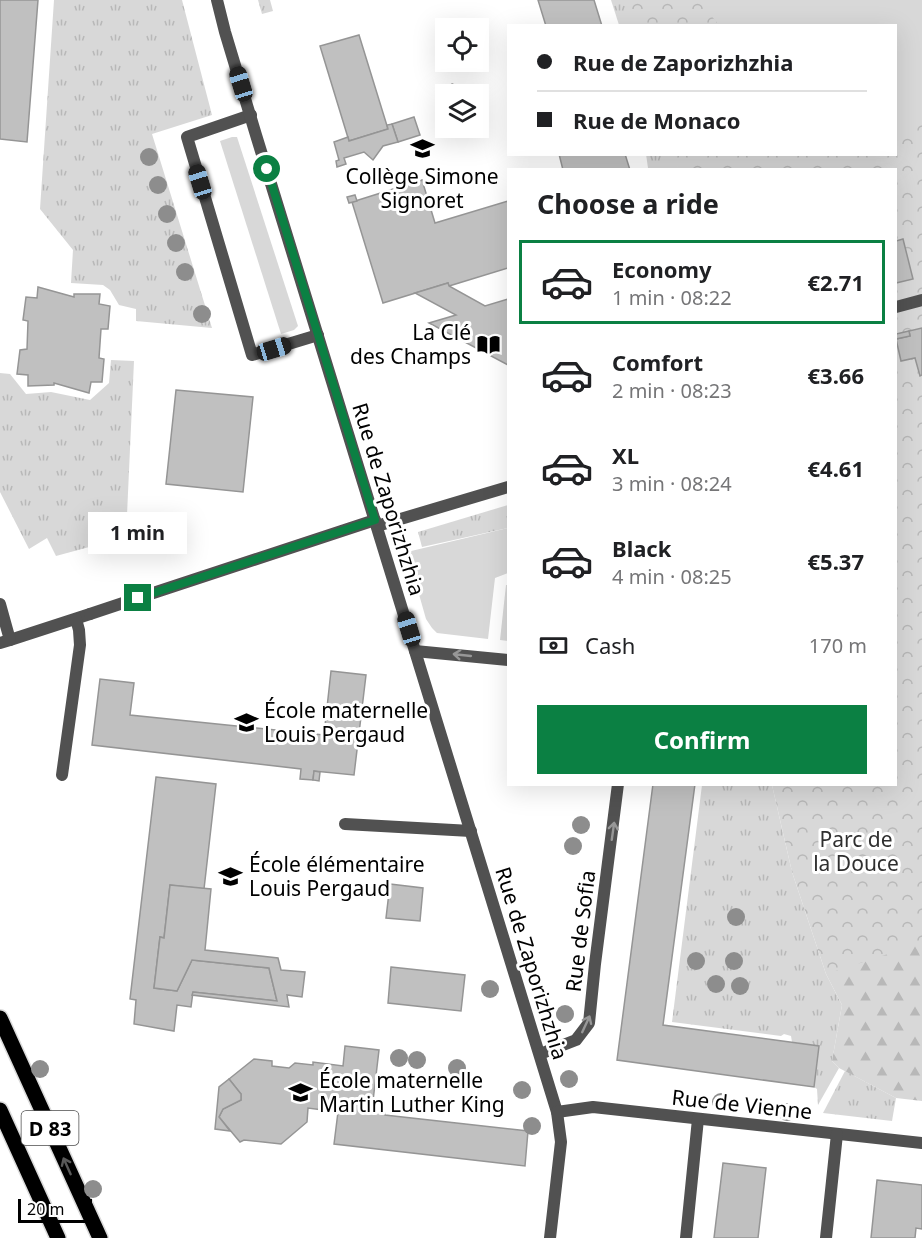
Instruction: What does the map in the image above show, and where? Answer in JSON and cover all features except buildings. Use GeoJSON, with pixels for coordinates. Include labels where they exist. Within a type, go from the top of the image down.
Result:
{"type":"FeatureCollection","features":[{"type":"Feature","properties":{"kind":"main road","name":"D 83"},"geometry":{"type":"LineString","coordinates":[[0,1018],[100,1238]]}},
{"type":"Feature","properties":{"kind":"main road","name":"D 83"},"geometry":{"type":"LineString","coordinates":[[0,1110],[58,1238]]}},
{"type":"Feature","properties":{"kind":"street","name":"Rue de Zaporizhzhia"},"geometry":{"type":"LineString","coordinates":[[217,0],[557,1112],[561,1143],[550,1238]]}},
{"type":"Feature","properties":{"kind":"street"},"geometry":{"type":"LineString","coordinates":[[251,116],[187,137],[252,355],[318,335]]}},
{"type":"Feature","properties":{"kind":"street"},"geometry":{"type":"LineString","coordinates":[[897,307],[922,300]]}},
{"type":"Feature","properties":{"kind":"street"},"geometry":{"type":"LineString","coordinates":[[0,604],[5,642],[376,523],[507,487]]}},
{"type":"Feature","properties":{"kind":"street"},"geometry":{"type":"LineString","coordinates":[[62,775],[80,645],[76,619]]}},
{"type":"Feature","properties":{"kind":"street"},"geometry":{"type":"LineString","coordinates":[[416,651],[507,660]]}},
{"type":"Feature","properties":{"kind":"street","name":"Rue de Sofia"},"geometry":{"type":"LineString","coordinates":[[540,1054],[576,1040],[589,1023],[618,786]]}},
{"type":"Feature","properties":{"kind":"street"},"geometry":{"type":"LineString","coordinates":[[345,824],[471,831]]}},
{"type":"Feature","properties":{"kind":"street","name":"Rue de Vienne"},"geometry":{"type":"LineString","coordinates":[[557,1112],[593,1107],[922,1143]]}},
{"type":"Feature","properties":{"kind":"street"},"geometry":{"type":"LineString","coordinates":[[686,1238],[698,1119]]}},
{"type":"Feature","properties":{"kind":"street"},"geometry":{"type":"LineString","coordinates":[[826,1238],[837,1134]]}},
{"type":"Feature","properties":{"kind":"green space"},"geometry":{"type":"Polygon","coordinates":[[[54,0],[182,0],[212,115],[152,134],[212,328],[136,321],[136,309],[119,305],[110,290],[103,285],[71,283],[73,250],[40,209],[54,0]]]}},
{"type":"Feature","properties":{"kind":"green space"},"geometry":{"type":"Polygon","coordinates":[[[258,0],[270,0],[273,11],[262,14],[258,0]]]}},
{"type":"Feature","properties":{"kind":"green space"},"geometry":{"type":"Polygon","coordinates":[[[611,0],[626,0],[634,24],[619,24],[611,0]]]}},
{"type":"Feature","properties":{"kind":"green space","name":"Parc de la Douce"},"geometry":{"type":"Polygon","coordinates":[[[624,0],[922,0],[922,961],[916,945],[826,974],[792,872],[772,786],[897,786],[897,168],[678,168],[673,156],[897,156],[897,24],[632,24],[624,0]]]}},
{"type":"Feature","properties":{"kind":"green space"},"geometry":{"type":"Polygon","coordinates":[[[698,0],[922,0],[922,119],[897,132],[897,24],[718,24],[698,0]]]}},
{"type":"Feature","properties":{"kind":"green space"},"geometry":{"type":"Polygon","coordinates":[[[237,137],[298,326],[294,330],[281,334],[220,141],[237,137]]]}},
{"type":"Feature","properties":{"kind":"green space"},"geometry":{"type":"Polygon","coordinates":[[[646,156],[674,156],[678,168],[648,168],[646,156]]]}},
{"type":"Feature","properties":{"kind":"green space"},"geometry":{"type":"Polygon","coordinates":[[[111,360],[134,361],[126,537],[56,556],[47,538],[29,549],[0,492],[0,373],[10,374],[26,394],[51,392],[90,400],[109,383],[111,360]]]}},
{"type":"Feature","properties":{"kind":"green space"},"geometry":{"type":"Polygon","coordinates":[[[507,505],[507,528],[422,547],[418,532],[507,505]]]}},
{"type":"Feature","properties":{"kind":"green space"},"geometry":{"type":"Polygon","coordinates":[[[507,528],[507,573],[495,578],[488,639],[437,633],[432,628],[426,619],[407,552],[507,528]]]}},
{"type":"Feature","properties":{"kind":"green space"},"geometry":{"type":"Polygon","coordinates":[[[506,585],[507,585],[507,641],[500,640],[506,585]]]}},
{"type":"Feature","properties":{"kind":"green space"},"geometry":{"type":"Polygon","coordinates":[[[922,699],[922,1101],[896,1098],[839,1068],[832,1061],[842,1005],[826,974],[897,786],[922,699]]]}},
{"type":"Feature","properties":{"kind":"green space"},"geometry":{"type":"Polygon","coordinates":[[[702,786],[772,786],[792,872],[826,974],[842,1005],[832,1061],[839,1068],[818,1105],[817,1089],[814,1087],[819,1046],[792,1042],[791,1036],[784,1034],[781,1036],[672,1022],[702,786]]]}},
{"type":"Feature","properties":{"kind":"green space"},"geometry":{"type":"Polygon","coordinates":[[[845,1071],[896,1098],[892,1121],[823,1113],[845,1071]]]}},
{"type":"Feature","properties":{"kind":"place","name":"Collège Simone Signoret"},"geometry":{"type":"Point","coordinates":[422,148]}},
{"type":"Feature","properties":{"kind":"place","name":"La Clé des Champs"},"geometry":{"type":"Point","coordinates":[489,344]}},
{"type":"Feature","properties":{"kind":"place","name":"École maternelle Louis Pergaud"},"geometry":{"type":"Point","coordinates":[246,722]}},
{"type":"Feature","properties":{"kind":"place","name":"École élémentaire Louis Pergaud"},"geometry":{"type":"Point","coordinates":[231,876]}},
{"type":"Feature","properties":{"kind":"place","name":"École maternelle Martin Luther King"},"geometry":{"type":"Point","coordinates":[301,1092]}},
{"type":"Feature","properties":{"kind":"route"},"geometry":{"type":"LineString","coordinates":[[138,598],[375,520],[267,169]]}}]}
